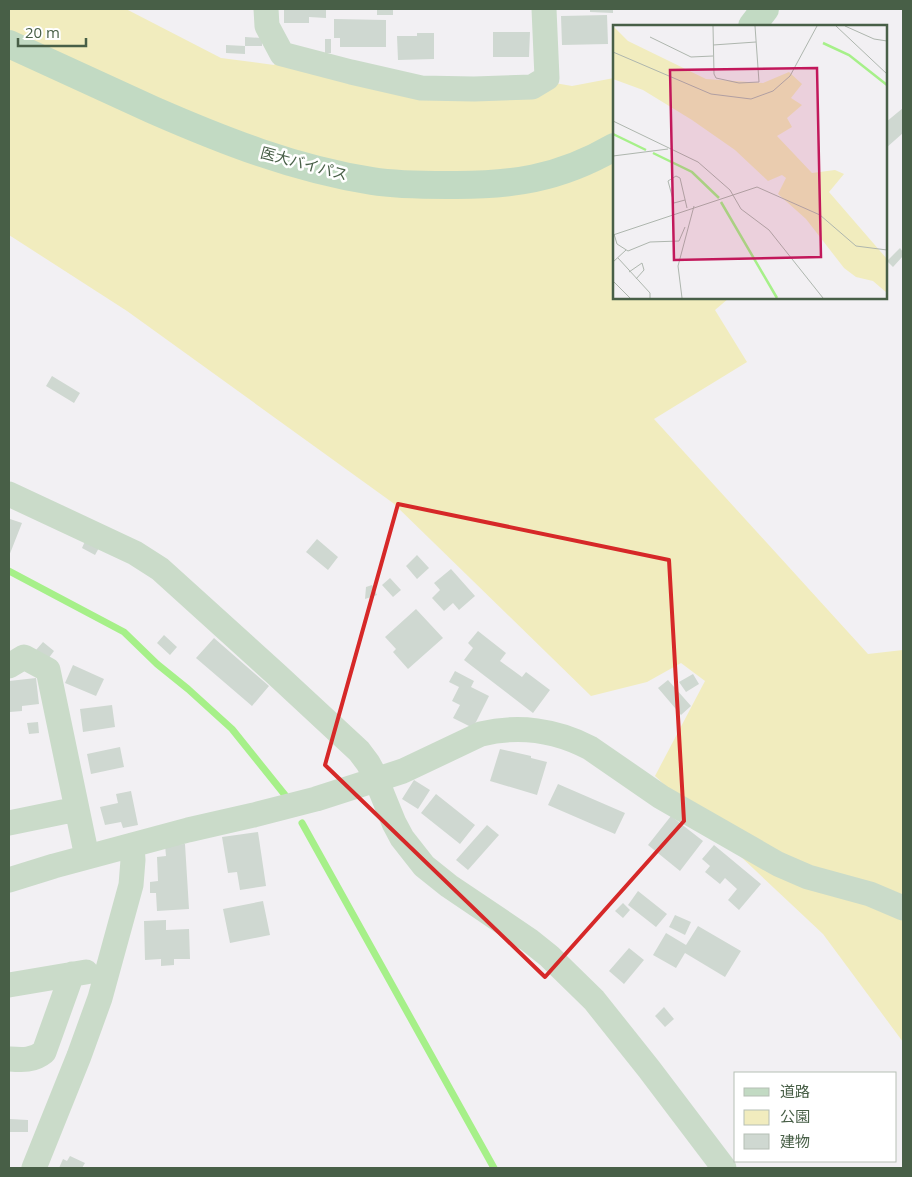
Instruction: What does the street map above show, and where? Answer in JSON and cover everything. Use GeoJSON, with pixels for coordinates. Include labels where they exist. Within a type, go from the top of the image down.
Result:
{"type":"FeatureCollection","features":[{"type":"Feature","properties":{"kind":"main road"},"geometry":{"type":"LineString","coordinates":[[753,25],[765,9]]}},
{"type":"Feature","properties":{"kind":"main road","name":"医大バイパス"},"geometry":{"type":"LineString","coordinates":[[9,44],[90,82],[247,148],[290,163],[372,181],[416,185],[500,184],[552,174],[578,165],[613,148]]}},
{"type":"Feature","properties":{"kind":"street"},"geometry":{"type":"LineString","coordinates":[[266,9],[267,26],[282,54],[421,88],[474,89],[532,86],[547,78],[544,9]]}},
{"type":"Feature","properties":{"kind":"street"},"geometry":{"type":"LineString","coordinates":[[9,494],[135,553],[160,569],[359,751],[368,763],[402,838],[424,866],[449,886],[550,956],[594,1000],[724,1168]]}},
{"type":"Feature","properties":{"kind":"street"},"geometry":{"type":"LineString","coordinates":[[9,666],[24,657],[48,670],[87,857]]}},
{"type":"Feature","properties":{"kind":"street"},"geometry":{"type":"LineString","coordinates":[[9,880],[188,830],[316,799],[403,771],[481,734],[508,730],[555,734],[578,742],[590,748],[661,797],[778,864],[808,877],[870,894],[903,908]]}},
{"type":"Feature","properties":{"kind":"street"},"geometry":{"type":"LineString","coordinates":[[9,823],[77,809]]}},
{"type":"Feature","properties":{"kind":"street"},"geometry":{"type":"LineString","coordinates":[[34,1168],[90,1028],[130,885],[134,860],[132,845]]}},
{"type":"Feature","properties":{"kind":"street"},"geometry":{"type":"LineString","coordinates":[[9,985],[108,968]]}},
{"type":"Feature","properties":{"kind":"street"},"geometry":{"type":"LineString","coordinates":[[9,1059],[34,1059],[44,1052],[72,974]]}},
{"type":"Feature","properties":{"kind":"highlighted area"},"geometry":{"type":"Polygon","coordinates":[[[398,504],[669,560],[684,821],[545,977],[325,765],[398,504]]]}},
{"type":"Feature","properties":{"kind":"green space"},"geometry":{"type":"Polygon","coordinates":[[[9,9],[126,9],[221,58],[274,65],[282,54],[353,75],[549,82],[572,86],[613,78],[613,299],[728,299],[715,310],[747,362],[654,419],[868,654],[903,650],[903,1042],[823,934],[655,776],[705,681],[681,663],[647,682],[591,696],[393,503],[127,311],[9,235],[9,9]]]}},
{"type":"Feature","properties":{"kind":"building"},"geometry":{"type":"Polygon","coordinates":[[[284,9],[326,9],[326,18],[309,17],[309,23],[284,23],[284,9]]]}},
{"type":"Feature","properties":{"kind":"building"},"geometry":{"type":"Polygon","coordinates":[[[377,9],[393,9],[393,15],[377,15],[377,9]]]}},
{"type":"Feature","properties":{"kind":"building"},"geometry":{"type":"Polygon","coordinates":[[[590,9],[613,9],[613,13],[590,12],[590,9]]]}},
{"type":"Feature","properties":{"kind":"building"},"geometry":{"type":"Polygon","coordinates":[[[607,15],[608,44],[562,45],[561,16],[607,15]]]}},
{"type":"Feature","properties":{"kind":"building"},"geometry":{"type":"Polygon","coordinates":[[[334,19],[386,20],[386,47],[340,47],[340,38],[334,38],[334,19]]]}},
{"type":"Feature","properties":{"kind":"building"},"geometry":{"type":"Polygon","coordinates":[[[493,32],[530,32],[529,57],[493,57],[493,32]]]}},
{"type":"Feature","properties":{"kind":"building"},"geometry":{"type":"Polygon","coordinates":[[[417,33],[434,33],[434,59],[398,60],[397,36],[417,36],[417,33]]]}},
{"type":"Feature","properties":{"kind":"building"},"geometry":{"type":"Polygon","coordinates":[[[245,37],[262,38],[262,46],[245,46],[245,37]]]}},
{"type":"Feature","properties":{"kind":"building"},"geometry":{"type":"Polygon","coordinates":[[[325,39],[331,39],[331,53],[325,53],[325,39]]]}},
{"type":"Feature","properties":{"kind":"building"},"geometry":{"type":"Polygon","coordinates":[[[226,45],[245,46],[245,54],[226,53],[226,45]]]}},
{"type":"Feature","properties":{"kind":"building"},"geometry":{"type":"Polygon","coordinates":[[[903,108],[903,133],[887,147],[887,121],[903,108]]]}},
{"type":"Feature","properties":{"kind":"building"},"geometry":{"type":"Polygon","coordinates":[[[900,248],[903,256],[893,267],[887,261],[900,248]]]}},
{"type":"Feature","properties":{"kind":"building"},"geometry":{"type":"Polygon","coordinates":[[[52,376],[80,393],[74,403],[46,386],[52,376]]]}},
{"type":"Feature","properties":{"kind":"building"},"geometry":{"type":"Polygon","coordinates":[[[10,519],[22,523],[9,556],[9,523],[10,519]]]}},
{"type":"Feature","properties":{"kind":"building"},"geometry":{"type":"Polygon","coordinates":[[[86,539],[100,546],[95,555],[82,548],[86,539]]]}},
{"type":"Feature","properties":{"kind":"building"},"geometry":{"type":"Polygon","coordinates":[[[317,539],[338,557],[328,570],[306,552],[317,539]]]}},
{"type":"Feature","properties":{"kind":"building"},"geometry":{"type":"Polygon","coordinates":[[[417,555],[429,568],[417,579],[406,566],[417,555]]]}},
{"type":"Feature","properties":{"kind":"building"},"geometry":{"type":"Polygon","coordinates":[[[451,569],[475,596],[459,610],[453,603],[444,611],[432,598],[440,590],[434,583],[451,569]]]}},
{"type":"Feature","properties":{"kind":"building"},"geometry":{"type":"Polygon","coordinates":[[[390,578],[401,590],[393,597],[382,585],[390,578]]]}},
{"type":"Feature","properties":{"kind":"building"},"geometry":{"type":"Polygon","coordinates":[[[372,585],[377,595],[365,599],[366,587],[372,585]]]}},
{"type":"Feature","properties":{"kind":"building"},"geometry":{"type":"Polygon","coordinates":[[[416,609],[443,638],[408,669],[393,652],[396,649],[385,637],[416,609]]]}},
{"type":"Feature","properties":{"kind":"building"},"geometry":{"type":"Polygon","coordinates":[[[478,631],[506,653],[500,661],[522,677],[526,672],[550,690],[533,713],[464,660],[473,648],[468,643],[478,631]]]}},
{"type":"Feature","properties":{"kind":"building"},"geometry":{"type":"Polygon","coordinates":[[[164,635],[177,647],[170,655],[157,643],[164,635]]]}},
{"type":"Feature","properties":{"kind":"building"},"geometry":{"type":"Polygon","coordinates":[[[214,638],[269,686],[252,706],[196,658],[214,638]]]}},
{"type":"Feature","properties":{"kind":"building"},"geometry":{"type":"Polygon","coordinates":[[[43,642],[54,651],[48,659],[36,650],[43,642]]]}},
{"type":"Feature","properties":{"kind":"building"},"geometry":{"type":"Polygon","coordinates":[[[73,665],[104,679],[96,696],[65,683],[73,665]]]}},
{"type":"Feature","properties":{"kind":"building"},"geometry":{"type":"Polygon","coordinates":[[[455,671],[474,681],[471,687],[489,696],[473,728],[453,718],[460,705],[452,701],[459,687],[449,682],[455,671]]]}},
{"type":"Feature","properties":{"kind":"building"},"geometry":{"type":"Polygon","coordinates":[[[693,674],[699,684],[686,692],[679,682],[693,674]]]}},
{"type":"Feature","properties":{"kind":"building"},"geometry":{"type":"Polygon","coordinates":[[[36,678],[39,704],[22,706],[22,711],[10,712],[9,681],[36,678]]]}},
{"type":"Feature","properties":{"kind":"building"},"geometry":{"type":"Polygon","coordinates":[[[668,680],[691,706],[681,715],[658,688],[668,680]]]}},
{"type":"Feature","properties":{"kind":"building"},"geometry":{"type":"Polygon","coordinates":[[[112,705],[115,727],[83,732],[80,709],[112,705]]]}},
{"type":"Feature","properties":{"kind":"building"},"geometry":{"type":"Polygon","coordinates":[[[38,722],[39,733],[29,734],[27,723],[38,722]]]}},
{"type":"Feature","properties":{"kind":"building"},"geometry":{"type":"Polygon","coordinates":[[[120,747],[124,767],[91,774],[87,754],[120,747]]]}},
{"type":"Feature","properties":{"kind":"building"},"geometry":{"type":"Polygon","coordinates":[[[500,749],[531,756],[531,758],[547,762],[537,795],[490,781],[500,749]]]}},
{"type":"Feature","properties":{"kind":"building"},"geometry":{"type":"Polygon","coordinates":[[[414,780],[430,790],[418,809],[402,799],[414,780]]]}},
{"type":"Feature","properties":{"kind":"building"},"geometry":{"type":"Polygon","coordinates":[[[558,784],[625,813],[615,834],[548,805],[558,784]]]}},
{"type":"Feature","properties":{"kind":"building"},"geometry":{"type":"Polygon","coordinates":[[[131,791],[138,825],[123,828],[121,822],[105,825],[100,807],[118,803],[116,794],[131,791]]]}},
{"type":"Feature","properties":{"kind":"building"},"geometry":{"type":"Polygon","coordinates":[[[436,794],[475,825],[460,844],[421,813],[436,794]]]}},
{"type":"Feature","properties":{"kind":"building"},"geometry":{"type":"Polygon","coordinates":[[[671,816],[703,841],[680,871],[648,845],[671,816]]]}},
{"type":"Feature","properties":{"kind":"building"},"geometry":{"type":"Polygon","coordinates":[[[487,825],[499,835],[468,870],[456,860],[487,825]]]}},
{"type":"Feature","properties":{"kind":"building"},"geometry":{"type":"Polygon","coordinates":[[[258,832],[266,886],[240,890],[237,872],[228,873],[222,837],[258,832]]]}},
{"type":"Feature","properties":{"kind":"building"},"geometry":{"type":"Polygon","coordinates":[[[185,844],[189,909],[157,911],[156,893],[150,893],[150,882],[158,881],[157,857],[166,856],[165,845],[185,844]]]}},
{"type":"Feature","properties":{"kind":"building"},"geometry":{"type":"Polygon","coordinates":[[[714,845],[761,884],[739,910],[728,900],[737,889],[725,878],[720,884],[705,872],[710,866],[702,859],[714,845]]]}},
{"type":"Feature","properties":{"kind":"building"},"geometry":{"type":"Polygon","coordinates":[[[638,891],[667,914],[656,927],[628,905],[638,891]]]}},
{"type":"Feature","properties":{"kind":"building"},"geometry":{"type":"Polygon","coordinates":[[[263,901],[270,935],[230,943],[223,909],[263,901]]]}},
{"type":"Feature","properties":{"kind":"building"},"geometry":{"type":"Polygon","coordinates":[[[623,903],[630,910],[623,918],[615,911],[623,903]]]}},
{"type":"Feature","properties":{"kind":"building"},"geometry":{"type":"Polygon","coordinates":[[[675,915],[691,922],[685,935],[669,927],[675,915]]]}},
{"type":"Feature","properties":{"kind":"building"},"geometry":{"type":"Polygon","coordinates":[[[166,920],[166,930],[189,929],[190,959],[174,959],[174,965],[161,966],[161,959],[145,960],[144,921],[166,920]]]}},
{"type":"Feature","properties":{"kind":"building"},"geometry":{"type":"Polygon","coordinates":[[[698,926],[741,951],[725,977],[685,953],[676,968],[653,955],[666,933],[686,945],[698,926]]]}},
{"type":"Feature","properties":{"kind":"building"},"geometry":{"type":"Polygon","coordinates":[[[629,948],[644,960],[624,984],[609,971],[629,948]]]}},
{"type":"Feature","properties":{"kind":"building"},"geometry":{"type":"Polygon","coordinates":[[[664,1007],[674,1019],[665,1027],[655,1016],[664,1007]]]}},
{"type":"Feature","properties":{"kind":"building"},"geometry":{"type":"Polygon","coordinates":[[[9,1119],[28,1120],[28,1132],[9,1132],[9,1119]]]}},
{"type":"Feature","properties":{"kind":"building"},"geometry":{"type":"Polygon","coordinates":[[[70,1156],[85,1163],[82,1168],[59,1168],[63,1159],[67,1161],[70,1156]]]}},
{"type":"Feature","properties":{"kind":"waterway"},"geometry":{"type":"LineString","coordinates":[[9,571],[124,632],[157,664],[232,729],[285,795]]}},
{"type":"Feature","properties":{"kind":"waterway"},"geometry":{"type":"LineString","coordinates":[[302,823],[494,1168]]}}]}
